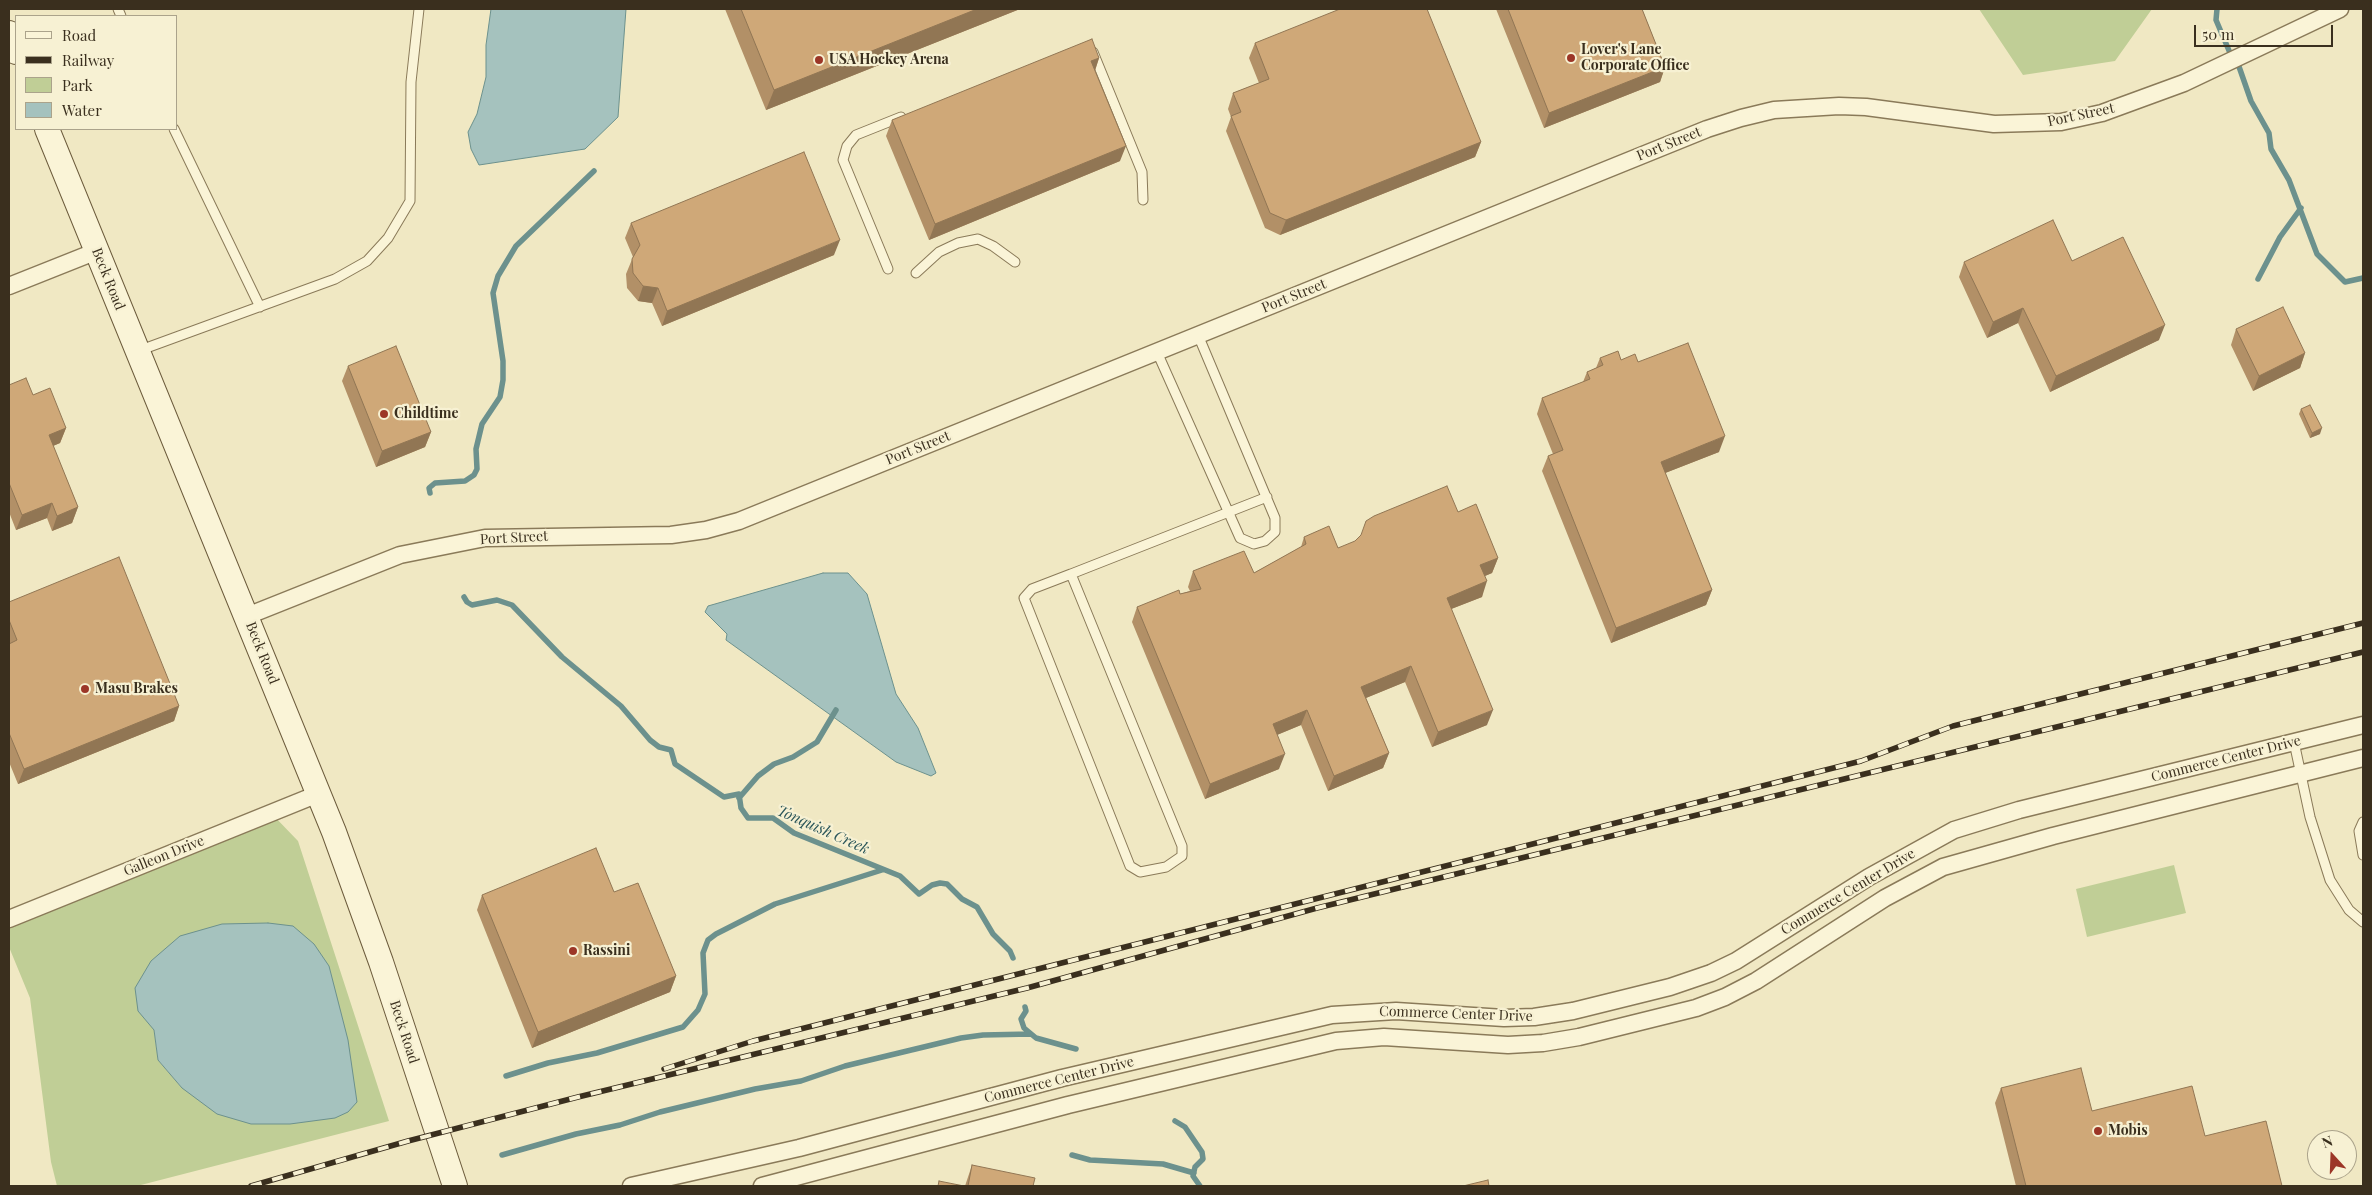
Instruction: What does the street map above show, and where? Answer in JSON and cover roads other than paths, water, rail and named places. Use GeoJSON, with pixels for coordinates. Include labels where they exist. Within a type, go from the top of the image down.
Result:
{"type":"FeatureCollection","features":[{"type":"Feature","properties":{"kind":"main road"},"geometry":{"type":"LineString","coordinates":[[9,33],[15,49]]}},
{"type":"Feature","properties":{"kind":"main road","name":"Beck Road"},"geometry":{"type":"LineString","coordinates":[[48,130],[318,794],[382,962],[455,1186]]}},
{"type":"Feature","properties":{"kind":"street","name":"Port Street"},"geometry":{"type":"LineString","coordinates":[[247,616],[400,554],[485,538],[671,535],[706,530],[739,521],[1706,129],[1741,118],[1774,110],[1839,106],[1866,107],[1994,124],[2061,122],[2102,113],[2168,90],[2340,9]]}},
{"type":"Feature","properties":{"kind":"street"},"geometry":{"type":"LineString","coordinates":[[9,286],[97,251]]}},
{"type":"Feature","properties":{"kind":"street","name":"Commerce Center Drive"},"geometry":{"type":"LineString","coordinates":[[631,1186],[799,1148],[1062,1078],[1332,1015],[1401,1011],[1504,1018],[1534,1017],[1573,1011],[1670,987],[1711,973],[1736,961],[1869,877],[1954,830],[2019,810],[2363,725]]}},
{"type":"Feature","properties":{"kind":"street","name":"Commerce Center Drive"},"geometry":{"type":"LineString","coordinates":[[762,1186],[1068,1105],[1336,1041],[1384,1037],[1508,1045],[1543,1043],[1579,1037],[1696,1008],[1725,997],[1756,981],[1885,898],[1943,867],[2053,836],[2363,758]]}},
{"type":"Feature","properties":{"kind":"street","name":"Galleon Drive"},"geometry":{"type":"LineString","coordinates":[[9,919],[318,794]]}},
{"type":"Feature","properties":{"kind":"street"},"geometry":{"type":"LineString","coordinates":[[1062,1078],[1068,1105]]}},
{"type":"Feature","properties":{"kind":"lane"},"geometry":{"type":"LineString","coordinates":[[138,352],[350,272],[367,261],[388,238],[410,201],[411,82],[419,9]]}},
{"type":"Feature","properties":{"kind":"lane"},"geometry":{"type":"LineString","coordinates":[[1085,47],[1090,48],[1096,57],[1142,172],[1143,200]]}},
{"type":"Feature","properties":{"kind":"lane"},"geometry":{"type":"LineString","coordinates":[[888,269],[843,160],[847,146],[856,135],[910,114]]}},
{"type":"Feature","properties":{"kind":"lane"},"geometry":{"type":"LineString","coordinates":[[174,130],[260,307]]}},
{"type":"Feature","properties":{"kind":"lane"},"geometry":{"type":"LineString","coordinates":[[916,274],[939,252],[958,243],[978,239],[993,246],[1015,262]]}},
{"type":"Feature","properties":{"kind":"lane"},"geometry":{"type":"LineString","coordinates":[[1157,352],[1240,538],[1254,544],[1265,541],[1276,532],[1275,518],[1198,335]]}},
{"type":"Feature","properties":{"kind":"lane"},"geometry":{"type":"LineString","coordinates":[[1071,574],[1182,846],[1182,856],[1166,867],[1140,872],[1130,866],[1024,598],[1032,589],[1267,497]]}},
{"type":"Feature","properties":{"kind":"lane"},"geometry":{"type":"LineString","coordinates":[[2294,742],[2310,817],[2330,880],[2349,910],[2363,922]]}},
{"type":"Feature","properties":{"kind":"lane"},"geometry":{"type":"LineString","coordinates":[[2363,822],[2360,831],[2363,855]]}},
{"type":"Feature","properties":{"kind":"water"},"geometry":{"type":"Polygon","coordinates":[[[491,9],[626,9],[618,117],[585,149],[479,165],[471,149],[468,132],[477,114],[486,77],[486,45],[491,9]]]}},
{"type":"Feature","properties":{"kind":"water"},"geometry":{"type":"Polygon","coordinates":[[[823,573],[848,573],[867,594],[896,694],[918,728],[936,773],[931,776],[896,762],[726,640],[727,634],[705,612],[708,606],[823,573]]]}},
{"type":"Feature","properties":{"kind":"water"},"geometry":{"type":"Polygon","coordinates":[[[268,923],[293,926],[314,944],[329,966],[348,1040],[357,1102],[348,1112],[335,1118],[290,1124],[251,1124],[217,1114],[182,1088],[158,1060],[154,1030],[138,1011],[135,988],[151,961],[180,936],[222,924],[268,923]]]}},
{"type":"Feature","properties":{"kind":"waterway"},"geometry":{"type":"LineString","coordinates":[[2217,9],[2216,20],[2233,60],[2236,58],[2251,101],[2269,133],[2271,149],[2289,180],[2317,254],[2345,282],[2363,278]]}},
{"type":"Feature","properties":{"kind":"waterway"},"geometry":{"type":"LineString","coordinates":[[430,493],[429,488],[435,483],[465,481],[474,475],[477,469],[476,449],[482,424],[500,397],[503,380],[503,361],[493,293],[498,276],[516,246],[594,171]]}},
{"type":"Feature","properties":{"kind":"waterway"},"geometry":{"type":"LineString","coordinates":[[2258,279],[2280,237],[2301,208]]}},
{"type":"Feature","properties":{"kind":"waterway","name":"Tonquish Creek"},"geometry":{"type":"LineString","coordinates":[[464,597],[472,605],[497,600],[512,605],[562,657],[621,706],[650,740],[659,747],[671,750],[675,764],[724,797],[739,794],[741,808],[748,818],[773,818],[794,833],[900,876],[919,894],[932,885],[947,884],[962,899],[977,907],[993,934],[1010,951],[1013,958]]}},
{"type":"Feature","properties":{"kind":"waterway"},"geometry":{"type":"LineString","coordinates":[[739,798],[758,776],[774,764],[793,757],[817,742],[836,710]]}},
{"type":"Feature","properties":{"kind":"waterway"},"geometry":{"type":"LineString","coordinates":[[506,1076],[548,1063],[597,1053],[683,1027],[698,1010],[705,994],[703,953],[708,940],[775,904],[882,870]]}},
{"type":"Feature","properties":{"kind":"waterway","name":"Tonquish Creek"},"geometry":{"type":"LineString","coordinates":[[1025,1007],[1026,1011],[1021,1019],[1024,1028],[1036,1038],[1076,1049]]}},
{"type":"Feature","properties":{"kind":"waterway"},"geometry":{"type":"LineString","coordinates":[[502,1155],[576,1134],[620,1125],[660,1112],[755,1089],[801,1081],[845,1066],[961,1038],[983,1035],[1031,1034]]}},
{"type":"Feature","properties":{"kind":"waterway","name":"Tonquish Creek"},"geometry":{"type":"LineString","coordinates":[[1175,1121],[1185,1127],[1202,1152],[1203,1159],[1195,1167],[1193,1176],[1200,1186]]}},
{"type":"Feature","properties":{"kind":"waterway"},"geometry":{"type":"LineString","coordinates":[[1072,1155],[1090,1160],[1163,1164],[1194,1173]]}},
{"type":"Feature","properties":{"kind":"railway"},"geometry":{"type":"LineString","coordinates":[[664,1069],[753,1041],[1861,761],[1953,726],[2363,623]]}},
{"type":"Feature","properties":{"kind":"railway"},"geometry":{"type":"LineString","coordinates":[[251,1186],[408,1141],[578,1097],[1027,988],[1317,908],[2363,652]]}},
{"type":"Feature","properties":{"kind":"place","name":"Lover's Lane Corporate Office"},"geometry":{"type":"Point","coordinates":[1571,58]}},
{"type":"Feature","properties":{"kind":"place","name":"USA Hockey Arena"},"geometry":{"type":"Point","coordinates":[819,60]}},
{"type":"Feature","properties":{"kind":"place","name":"Childtime"},"geometry":{"type":"Point","coordinates":[384,414]}},
{"type":"Feature","properties":{"kind":"place","name":"Masu Brakes"},"geometry":{"type":"Point","coordinates":[85,689]}},
{"type":"Feature","properties":{"kind":"place","name":"Rassini"},"geometry":{"type":"Point","coordinates":[573,951]}},
{"type":"Feature","properties":{"kind":"place","name":"Mobis"},"geometry":{"type":"Point","coordinates":[2098,1131]}}]}
